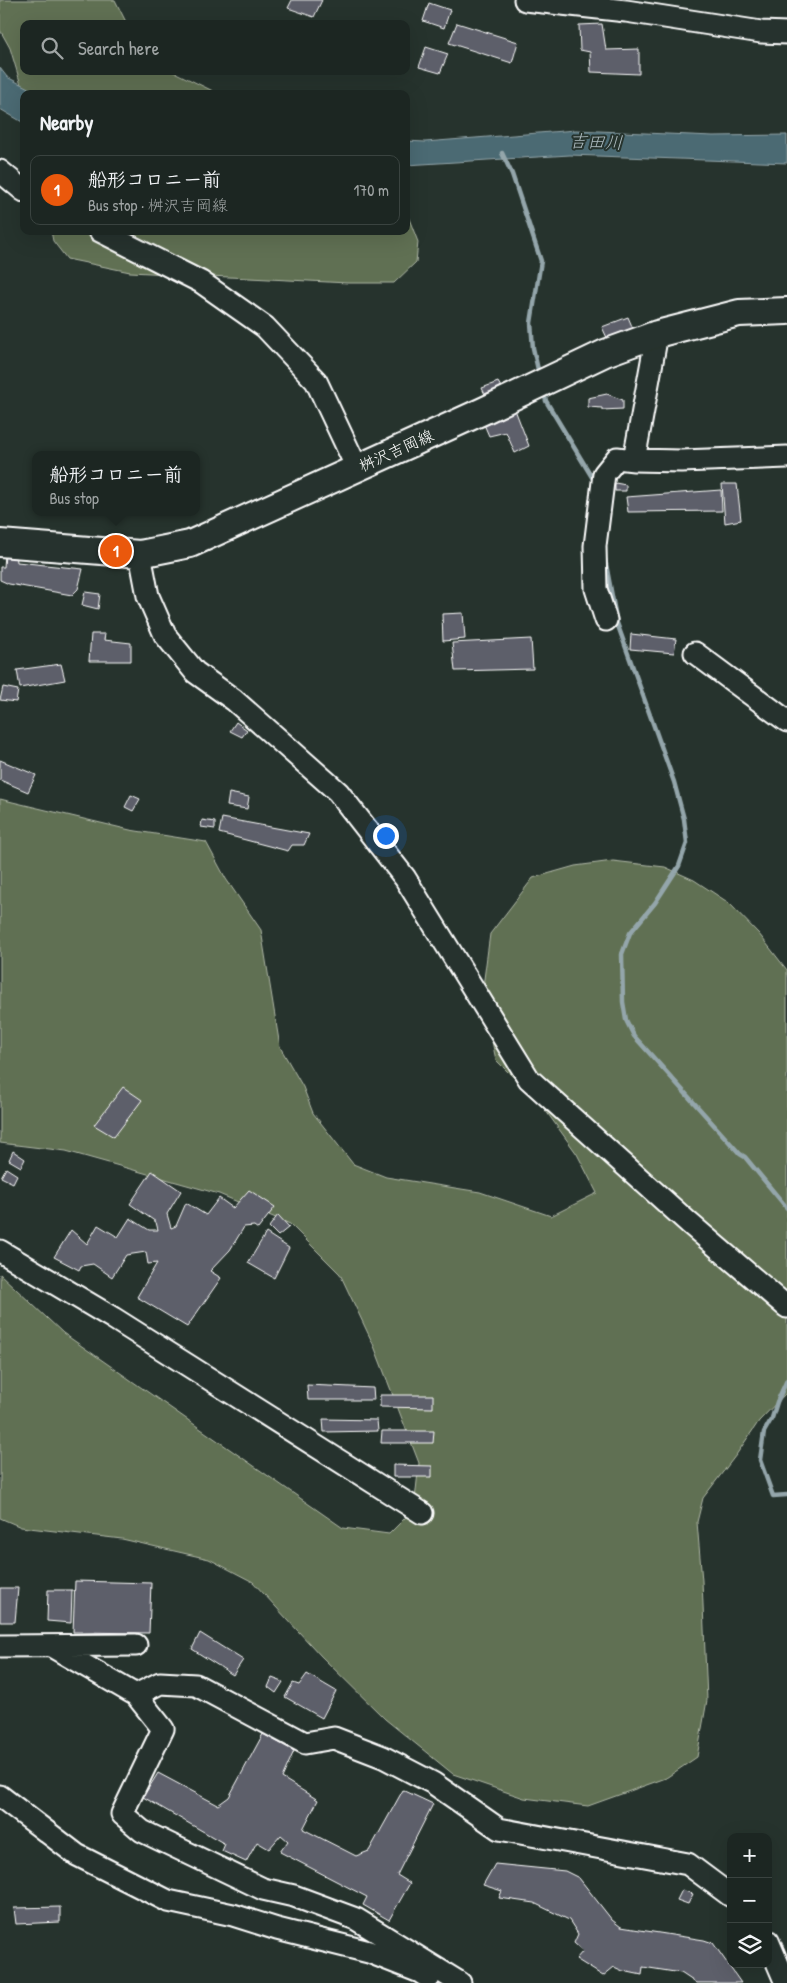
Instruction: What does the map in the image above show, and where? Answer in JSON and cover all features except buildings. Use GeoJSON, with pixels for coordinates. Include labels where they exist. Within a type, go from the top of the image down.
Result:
{"type":"FeatureCollection","features":[{"type":"Feature","properties":{"kind":"main road","name":"桝沢吉岡線"},"geometry":{"type":"LineString","coordinates":[[0,543],[140,554],[190,544],[483,411],[605,353],[657,334],[739,313],[787,311]]}},
{"type":"Feature","properties":{"kind":"street"},"geometry":{"type":"LineString","coordinates":[[525,0],[626,11],[761,32],[787,34]]}},
{"type":"Feature","properties":{"kind":"street"},"geometry":{"type":"LineString","coordinates":[[0,171],[20,188]]}},
{"type":"Feature","properties":{"kind":"street"},"geometry":{"type":"LineString","coordinates":[[108,235],[201,282],[265,327],[316,381],[357,468]]}},
{"type":"Feature","properties":{"kind":"street"},"geometry":{"type":"LineString","coordinates":[[634,460],[657,334]]}},
{"type":"Feature","properties":{"kind":"street"},"geometry":{"type":"LineString","coordinates":[[606,620],[596,588],[595,546],[604,474],[617,458],[681,461],[787,457]]}},
{"type":"Feature","properties":{"kind":"street"},"geometry":{"type":"LineString","coordinates":[[140,554],[148,596],[165,635],[195,672],[234,700],[338,792],[405,878],[529,1078],[689,1223],[787,1307]]}},
{"type":"Feature","properties":{"kind":"street"},"geometry":{"type":"LineString","coordinates":[[695,654],[787,721]]}},
{"type":"Feature","properties":{"kind":"street"},"geometry":{"type":"LineString","coordinates":[[0,1251],[113,1318],[422,1513]]}},
{"type":"Feature","properties":{"kind":"street"},"geometry":{"type":"LineString","coordinates":[[0,1646],[136,1645]]}},
{"type":"Feature","properties":{"kind":"street"},"geometry":{"type":"LineString","coordinates":[[51,1646],[136,1695],[163,1729],[122,1814],[142,1831],[264,1889],[294,1896],[356,1918],[460,1983]]}},
{"type":"Feature","properties":{"kind":"street"},"geometry":{"type":"LineString","coordinates":[[136,1695],[160,1683],[196,1685],[305,1743],[334,1738],[383,1757],[433,1783],[499,1829],[688,1864],[727,1893]]}},
{"type":"Feature","properties":{"kind":"street"},"geometry":{"type":"LineString","coordinates":[[0,1796],[76,1855],[168,1901],[233,1915],[276,1929],[369,1952],[429,1977]]}},
{"type":"Feature","properties":{"kind":"street"},"geometry":{"type":"LineString","coordinates":[[772,1950],[786,1983]]}},
{"type":"Feature","properties":{"kind":"green space"},"geometry":{"type":"Polygon","coordinates":[[[0,0],[115,0],[125,20],[20,20],[20,75],[180,75],[211,90],[23,90],[10,48],[0,30],[0,0]]]}},
{"type":"Feature","properties":{"kind":"green space"},"geometry":{"type":"Polygon","coordinates":[[[410,221],[418,242],[416,262],[394,283],[348,283],[130,272],[67,259],[53,241],[52,235],[410,235],[410,221]]]}},
{"type":"Feature","properties":{"kind":"green space"},"geometry":{"type":"Polygon","coordinates":[[[0,799],[130,830],[206,842],[226,879],[261,930],[280,1047],[303,1087],[313,1113],[353,1164],[386,1177],[480,1192],[551,1216],[597,1193],[577,1154],[543,1107],[496,1060],[482,994],[490,934],[533,878],[575,866],[613,861],[665,867],[694,880],[729,903],[759,934],[787,970],[787,1392],[759,1421],[703,1498],[697,1522],[702,1581],[707,1700],[697,1757],[666,1778],[588,1806],[524,1798],[453,1774],[385,1719],[321,1656],[253,1582],[209,1559],[122,1539],[21,1527],[0,1518],[0,1274],[63,1333],[343,1528],[389,1534],[414,1509],[419,1463],[374,1346],[340,1274],[290,1224],[219,1194],[66,1151],[0,1143],[0,799]]]}},
{"type":"Feature","properties":{"kind":"water"},"geometry":{"type":"Polygon","coordinates":[[[0,68],[7,77],[32,90],[20,90],[20,121],[0,109],[0,68]]]}},
{"type":"Feature","properties":{"kind":"water","name":"吉田川"},"geometry":{"type":"Polygon","coordinates":[[[576,130],[713,136],[787,135],[787,163],[570,155],[410,165],[410,141],[425,142],[576,130]]]}},
{"type":"Feature","properties":{"kind":"waterway"},"geometry":{"type":"LineString","coordinates":[[502,153],[512,174],[541,261],[531,323],[533,348],[539,374]]}},
{"type":"Feature","properties":{"kind":"waterway"},"geometry":{"type":"LineString","coordinates":[[544,392],[546,401],[595,482]]}},
{"type":"Feature","properties":{"kind":"waterway"},"geometry":{"type":"LineString","coordinates":[[605,559],[617,623],[674,782],[684,819],[687,843],[679,866],[655,903],[630,933],[622,954],[623,1002],[626,1020],[634,1036],[740,1154],[745,1157],[787,1208]]}},
{"type":"Feature","properties":{"kind":"waterway"},"geometry":{"type":"LineString","coordinates":[[787,1380],[772,1418],[764,1432],[760,1460],[773,1496],[787,1495]]}},
{"type":"Feature","properties":{"kind":"place","name":"船形コロニー前"},"geometry":{"type":"Point","coordinates":[116,551]}}]}
